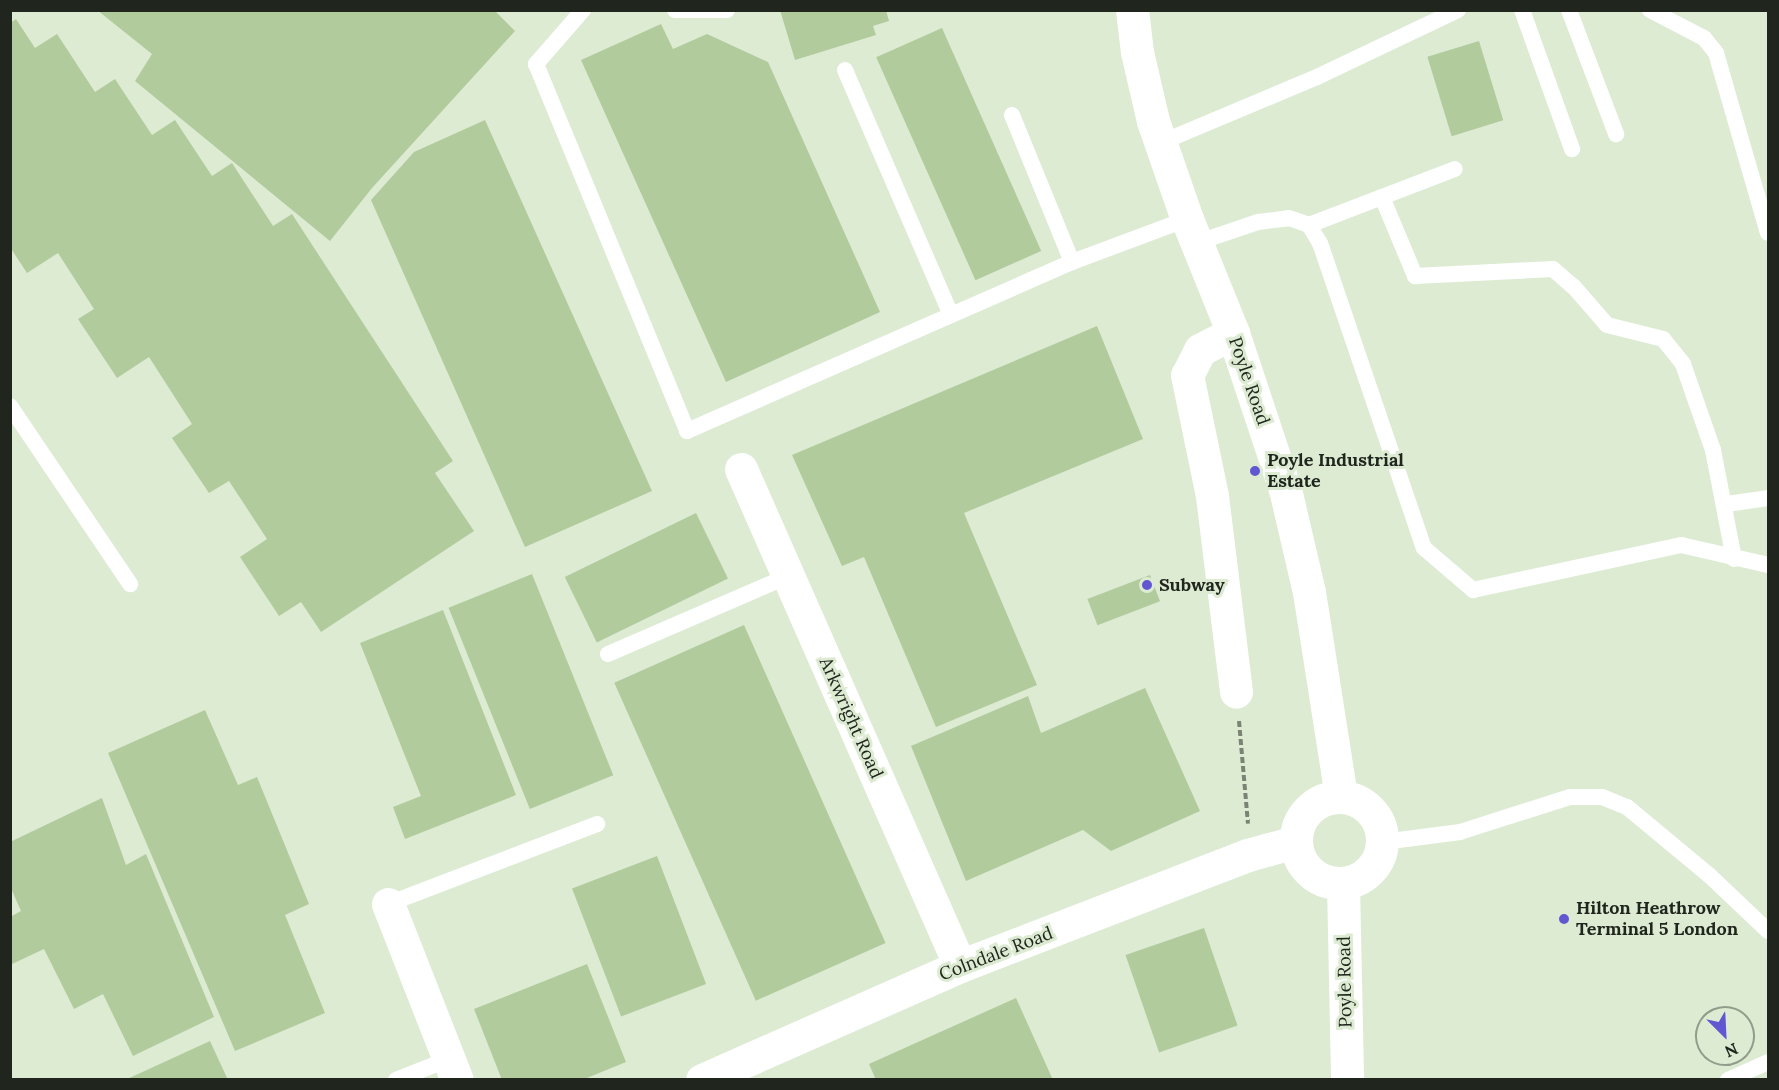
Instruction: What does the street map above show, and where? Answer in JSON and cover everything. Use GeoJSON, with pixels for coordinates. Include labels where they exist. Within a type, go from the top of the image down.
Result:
{"type":"FeatureCollection","features":[{"type":"Feature","properties":{"kind":"street","name":"Poyle Road"},"geometry":{"type":"LineString","coordinates":[[1132,10],[1137,52],[1160,143],[1191,231],[1233,333],[1285,489],[1309,592],[1341,796]]}},
{"type":"Feature","properties":{"kind":"street"},"geometry":{"type":"LineString","coordinates":[[1233,333],[1200,350],[1187,375],[1212,496],[1236,692]]}},
{"type":"Feature","properties":{"kind":"street","name":"Arkwright Road"},"geometry":{"type":"LineString","coordinates":[[741,469],[960,966]]}},
{"type":"Feature","properties":{"kind":"street"},"geometry":{"type":"LineString","coordinates":[[1341,796],[1367,807],[1378,821],[1383,842],[1378,861],[1363,877],[1343,884],[1318,878],[1299,859],[1295,842],[1300,821],[1318,802],[1341,796]]}},
{"type":"Feature","properties":{"kind":"street","name":"Colndale Road"},"geometry":{"type":"LineString","coordinates":[[702,1080],[960,966],[1248,855],[1295,842]]}},
{"type":"Feature","properties":{"kind":"street","name":"Poyle Road"},"geometry":{"type":"LineString","coordinates":[[1343,884],[1347,1080]]}},
{"type":"Feature","properties":{"kind":"street"},"geometry":{"type":"LineString","coordinates":[[388,904],[453,1069]]}},
{"type":"Feature","properties":{"kind":"lane"},"geometry":{"type":"LineString","coordinates":[[583,10],[536,64],[687,431],[1072,262],[1191,231],[1289,218],[1309,225],[1320,243],[1424,549],[1473,590],[1681,545],[1768,565]]}},
{"type":"Feature","properties":{"kind":"lane"},"geometry":{"type":"LineString","coordinates":[[675,10],[727,10]]}},
{"type":"Feature","properties":{"kind":"lane"},"geometry":{"type":"LineString","coordinates":[[1160,143],[1317,77],[1458,10]]}},
{"type":"Feature","properties":{"kind":"lane"},"geometry":{"type":"LineString","coordinates":[[1522,10],[1572,149]]}},
{"type":"Feature","properties":{"kind":"lane"},"geometry":{"type":"LineString","coordinates":[[1569,10],[1616,134]]}},
{"type":"Feature","properties":{"kind":"lane"},"geometry":{"type":"LineString","coordinates":[[1650,10],[1704,38],[1716,53],[1768,233]]}},
{"type":"Feature","properties":{"kind":"lane"},"geometry":{"type":"LineString","coordinates":[[845,70],[951,315]]}},
{"type":"Feature","properties":{"kind":"lane"},"geometry":{"type":"LineString","coordinates":[[1012,115],[1072,262]]}},
{"type":"Feature","properties":{"kind":"lane"},"geometry":{"type":"LineString","coordinates":[[1309,225],[1455,169]]}},
{"type":"Feature","properties":{"kind":"lane"},"geometry":{"type":"LineString","coordinates":[[1382,197],[1415,276],[1553,269],[1574,287],[1606,325],[1663,339],[1683,364],[1713,450],[1727,504],[1734,559]]}},
{"type":"Feature","properties":{"kind":"lane"},"geometry":{"type":"LineString","coordinates":[[10,406],[130,584]]}},
{"type":"Feature","properties":{"kind":"lane"},"geometry":{"type":"LineString","coordinates":[[1727,504],[1768,498]]}},
{"type":"Feature","properties":{"kind":"lane"},"geometry":{"type":"LineString","coordinates":[[608,654],[788,576]]}},
{"type":"Feature","properties":{"kind":"lane"},"geometry":{"type":"LineString","coordinates":[[1383,842],[1460,832],[1570,797],[1602,797],[1627,807],[1709,874],[1768,931]]}},
{"type":"Feature","properties":{"kind":"lane"},"geometry":{"type":"LineString","coordinates":[[388,904],[597,824]]}},
{"type":"Feature","properties":{"kind":"lane"},"geometry":{"type":"LineString","coordinates":[[1728,1080],[1768,1062]]}},
{"type":"Feature","properties":{"kind":"lane"},"geometry":{"type":"LineString","coordinates":[[396,1080],[453,1069]]}},
{"type":"Feature","properties":{"kind":"path"},"geometry":{"type":"LineString","coordinates":[[1236,692],[1248,791],[1248,855]]}},
{"type":"Feature","properties":{"kind":"building"},"geometry":{"type":"Polygon","coordinates":[[[97,10],[494,10],[515,31],[372,188],[330,241],[135,81],[152,54],[97,10]]]}},
{"type":"Feature","properties":{"kind":"building"},"geometry":{"type":"Polygon","coordinates":[[[780,10],[886,10],[889,21],[873,26],[876,35],[795,60],[780,10]]]}},
{"type":"Feature","properties":{"kind":"building"},"geometry":{"type":"Polygon","coordinates":[[[16,19],[35,48],[57,34],[95,92],[115,79],[152,135],[175,120],[212,176],[232,163],[273,226],[292,214],[453,461],[435,473],[474,531],[321,632],[301,602],[279,616],[240,557],[267,539],[229,481],[209,493],[172,438],[192,424],[149,357],[117,378],[78,319],[94,309],[58,253],[27,273],[10,247],[10,23],[16,19]]]}},
{"type":"Feature","properties":{"kind":"building"},"geometry":{"type":"Polygon","coordinates":[[[661,24],[673,49],[707,34],[768,62],[880,312],[726,382],[581,60],[661,24]]]}},
{"type":"Feature","properties":{"kind":"building"},"geometry":{"type":"Polygon","coordinates":[[[942,28],[1041,251],[975,280],[876,57],[942,28]]]}},
{"type":"Feature","properties":{"kind":"building"},"geometry":{"type":"Polygon","coordinates":[[[1479,41],[1503,120],[1452,136],[1427,57],[1479,41]]]}},
{"type":"Feature","properties":{"kind":"building"},"geometry":{"type":"Polygon","coordinates":[[[485,120],[652,491],[525,547],[371,200],[414,152],[485,120]]]}},
{"type":"Feature","properties":{"kind":"building"},"geometry":{"type":"Polygon","coordinates":[[[1097,326],[1143,439],[964,513],[1037,685],[936,727],[864,557],[842,566],[792,455],[1097,326]]]}},
{"type":"Feature","properties":{"kind":"building"},"geometry":{"type":"Polygon","coordinates":[[[696,513],[728,579],[597,643],[565,577],[696,513]]]}},
{"type":"Feature","properties":{"kind":"building"},"geometry":{"type":"Polygon","coordinates":[[[532,574],[613,775],[530,809],[449,608],[532,574]]]}},
{"type":"Feature","properties":{"kind":"building"},"geometry":{"type":"Polygon","coordinates":[[[1150,575],[1160,601],[1097,625],[1087,599],[1150,575]]]}},
{"type":"Feature","properties":{"kind":"building"},"geometry":{"type":"Polygon","coordinates":[[[443,610],[516,795],[405,839],[393,807],[421,796],[360,643],[443,610]]]}},
{"type":"Feature","properties":{"kind":"building"},"geometry":{"type":"Polygon","coordinates":[[[744,625],[886,943],[756,1001],[614,683],[744,625]]]}},
{"type":"Feature","properties":{"kind":"building"},"geometry":{"type":"Polygon","coordinates":[[[1145,688],[1200,811],[1111,851],[1083,830],[966,881],[911,746],[1028,696],[1041,733],[1145,688]]]}},
{"type":"Feature","properties":{"kind":"building"},"geometry":{"type":"Polygon","coordinates":[[[205,710],[238,785],[257,777],[309,904],[285,915],[325,1013],[235,1051],[108,753],[205,710]]]}},
{"type":"Feature","properties":{"kind":"building"},"geometry":{"type":"Polygon","coordinates":[[[102,798],[126,865],[146,854],[214,1017],[133,1056],[103,994],[74,1009],[44,949],[10,965],[10,917],[21,911],[10,886],[10,842],[102,798]]]}},
{"type":"Feature","properties":{"kind":"building"},"geometry":{"type":"Polygon","coordinates":[[[657,856],[706,984],[621,1017],[572,889],[657,856]]]}},
{"type":"Feature","properties":{"kind":"building"},"geometry":{"type":"Polygon","coordinates":[[[1204,928],[1238,1025],[1159,1052],[1126,955],[1204,928]]]}},
{"type":"Feature","properties":{"kind":"building"},"geometry":{"type":"Polygon","coordinates":[[[587,964],[626,1062],[582,1080],[502,1080],[474,1009],[587,964]]]}},
{"type":"Feature","properties":{"kind":"building"},"geometry":{"type":"Polygon","coordinates":[[[1016,998],[1053,1080],[876,1080],[869,1064],[1016,998]]]}},
{"type":"Feature","properties":{"kind":"building"},"geometry":{"type":"Polygon","coordinates":[[[210,1041],[228,1080],[125,1080],[210,1041]]]}},
{"type":"Feature","properties":{"kind":"place","name":"Poyle Industrial Estate"},"geometry":{"type":"Point","coordinates":[1255,471]}},
{"type":"Feature","properties":{"kind":"place","name":"Subway"},"geometry":{"type":"Point","coordinates":[1147,585]}},
{"type":"Feature","properties":{"kind":"place","name":"Hilton Heathrow Terminal 5 London"},"geometry":{"type":"Point","coordinates":[1564,919]}}]}
